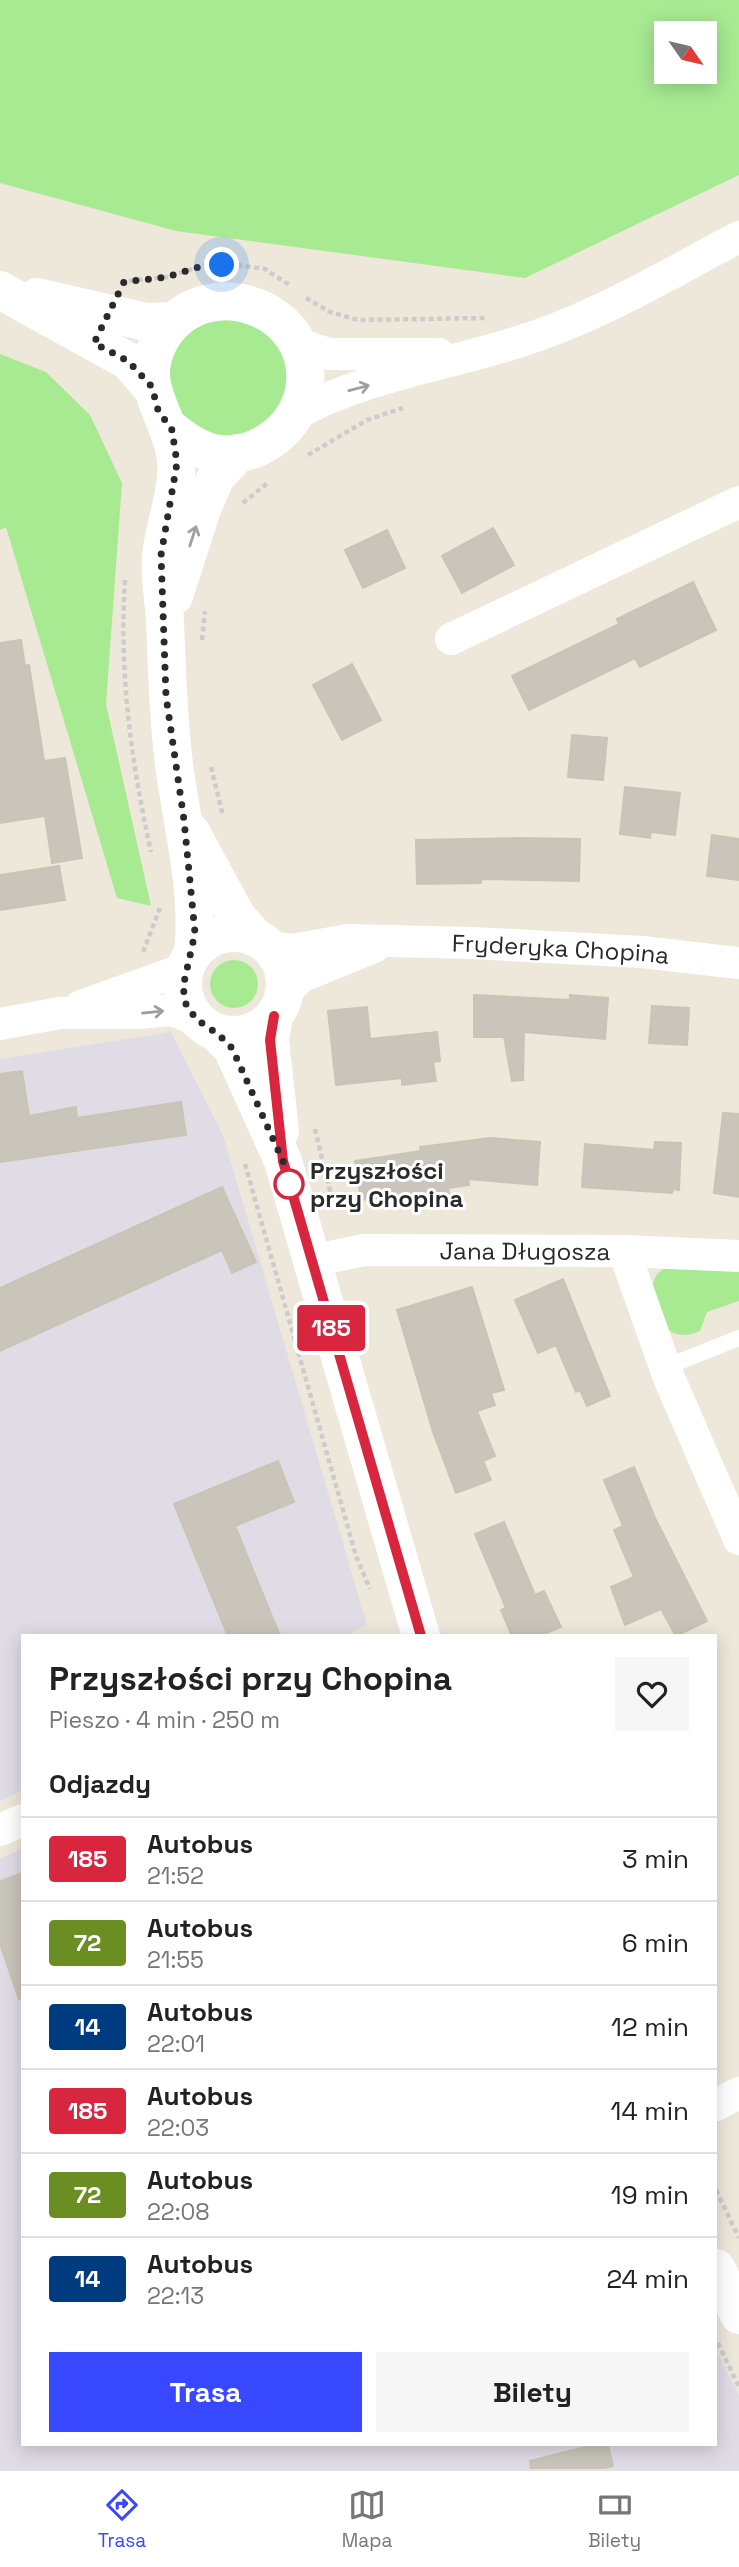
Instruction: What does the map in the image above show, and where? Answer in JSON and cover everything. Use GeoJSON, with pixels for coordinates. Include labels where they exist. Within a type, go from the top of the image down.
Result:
{"type":"FeatureCollection","features":[{"type":"Feature","properties":{"kind":"street"},"geometry":{"type":"LineString","coordinates":[[296,414],[327,396],[519,342],[594,314],[739,237]]}},
{"type":"Feature","properties":{"kind":"street"},"geometry":{"type":"LineString","coordinates":[[0,289],[146,322],[175,321]]}},
{"type":"Feature","properties":{"kind":"street"},"geometry":{"type":"LineString","coordinates":[[0,289],[128,361],[152,387]]}},
{"type":"Feature","properties":{"kind":"street"},"geometry":{"type":"LineString","coordinates":[[218,300],[242,301],[265,309],[284,324],[298,344],[305,367],[304,391],[296,414],[281,433],[261,447],[238,453],[214,453],[191,445],[172,430],[158,410],[152,387],[152,363],[160,340],[175,321],[195,307],[218,300]]}},
{"type":"Feature","properties":{"kind":"street"},"geometry":{"type":"LineString","coordinates":[[298,344],[329,354],[476,354]]}},
{"type":"Feature","properties":{"kind":"street"},"geometry":{"type":"LineString","coordinates":[[172,430],[177,463],[161,555],[166,696],[184,820],[195,933],[183,987],[186,1004],[232,1048],[283,1161],[420,1634]]}},
{"type":"Feature","properties":{"kind":"street"},"geometry":{"type":"LineString","coordinates":[[165,624],[202,509],[216,477],[238,453]]}},
{"type":"Feature","properties":{"kind":"street"},"geometry":{"type":"LineString","coordinates":[[451,639],[739,502]]}},
{"type":"Feature","properties":{"kind":"street"},"geometry":{"type":"LineString","coordinates":[[184,820],[237,918],[280,961],[285,977],[270,1040],[283,1161]]}},
{"type":"Feature","properties":{"kind":"street"},"geometry":{"type":"LineString","coordinates":[[60,1013],[188,961],[214,936],[242,933],[262,942]]}},
{"type":"Feature","properties":{"kind":"street","name":"Fryderyka Chopina"},"geometry":{"type":"LineString","coordinates":[[262,942],[292,950],[348,940],[381,943],[473,943],[642,952],[739,963]]}},
{"type":"Feature","properties":{"kind":"street","name":"Fryderyka Chopina"},"geometry":{"type":"LineString","coordinates":[[279,1005],[301,977],[381,943]]}},
{"type":"Feature","properties":{"kind":"street"},"geometry":{"type":"LineString","coordinates":[[0,1024],[60,1013],[172,1010],[207,1026],[239,1035],[255,1031],[279,1005]]}},
{"type":"Feature","properties":{"kind":"street","name":"Jana Długosza"},"geometry":{"type":"LineString","coordinates":[[312,1261],[364,1250],[624,1251],[739,1256]]}},
{"type":"Feature","properties":{"kind":"street"},"geometry":{"type":"LineString","coordinates":[[624,1251],[666,1367],[739,1539]]}},
{"type":"Feature","properties":{"kind":"street"},"geometry":{"type":"LineString","coordinates":[[0,1830],[21,1821]]}},
{"type":"Feature","properties":{"kind":"street"},"geometry":{"type":"LineString","coordinates":[[717,2104],[739,2092]]}},
{"type":"Feature","properties":{"kind":"street"},"geometry":{"type":"LineString","coordinates":[[717,2270],[739,2315]]}},
{"type":"Feature","properties":{"kind":"lane"},"geometry":{"type":"LineString","coordinates":[[666,1367],[739,1338]]}},
{"type":"Feature","properties":{"kind":"path"},"geometry":{"type":"LineString","coordinates":[[107,313],[124,282],[167,277],[205,265],[238,265],[265,269],[284,279],[305,298],[330,312],[358,320],[495,318]]}},
{"type":"Feature","properties":{"kind":"path"},"geometry":{"type":"LineString","coordinates":[[201,646],[206,607]]}},
{"type":"Feature","properties":{"kind":"path"},"geometry":{"type":"LineString","coordinates":[[210,762],[229,829]]}},
{"type":"Feature","properties":{"kind":"path"},"geometry":{"type":"LineString","coordinates":[[313,1124],[333,1202]]}},
{"type":"Feature","properties":{"kind":"path"},"geometry":{"type":"LineString","coordinates":[[717,2192],[739,2238]]}},
{"type":"Feature","properties":{"kind":"path"},"geometry":{"type":"LineString","coordinates":[[717,2341],[739,2387]]}},
{"type":"Feature","properties":{"kind":"shaded area"},"geometry":{"type":"Polygon","coordinates":[[[171,1032],[223,1135],[367,1625],[349,1634],[21,1634],[21,1791],[0,1801],[0,1059],[171,1032]]]}},
{"type":"Feature","properties":{"kind":"shaded area"},"geometry":{"type":"Polygon","coordinates":[[[21,1849],[21,2446],[717,2446],[717,2352],[739,2396],[739,2469],[0,2469],[0,1859],[21,1849]]]}},
{"type":"Feature","properties":{"kind":"green space"},"geometry":{"type":"Polygon","coordinates":[[[0,0],[739,0],[739,175],[525,278],[176,231],[0,183],[0,0]]]}},
{"type":"Feature","properties":{"kind":"green space"},"geometry":{"type":"Polygon","coordinates":[[[228,318],[250,323],[270,335],[282,355],[287,377],[282,399],[270,419],[250,431],[228,436],[206,431],[186,419],[174,399],[169,377],[174,355],[186,335],[206,323],[228,318]]]}},
{"type":"Feature","properties":{"kind":"green space"},"geometry":{"type":"Polygon","coordinates":[[[0,354],[46,372],[90,415],[122,483],[106,704],[151,906],[117,898],[6,527],[0,530],[0,354]]]}},
{"type":"Feature","properties":{"kind":"green space"},"geometry":{"type":"Polygon","coordinates":[[[234,960],[251,967],[258,984],[251,1001],[234,1008],[217,1001],[210,984],[217,967],[234,960]]]}},
{"type":"Feature","properties":{"kind":"green space"},"geometry":{"type":"Polygon","coordinates":[[[674,1261],[739,1270],[739,1301],[707,1312],[700,1331],[680,1335],[672,1332],[659,1320],[648,1294],[657,1274],[674,1261]]]}},
{"type":"Feature","properties":{"kind":"building"},"geometry":{"type":"Polygon","coordinates":[[[493,528],[514,565],[462,593],[442,556],[493,528]]]}},
{"type":"Feature","properties":{"kind":"building"},"geometry":{"type":"Polygon","coordinates":[[[387,530],[405,568],[363,588],[345,550],[387,530]]]}},
{"type":"Feature","properties":{"kind":"building"},"geometry":{"type":"Polygon","coordinates":[[[693,582],[716,630],[640,667],[635,658],[529,710],[512,676],[619,624],[617,619],[693,582]]]}},
{"type":"Feature","properties":{"kind":"building"},"geometry":{"type":"Polygon","coordinates":[[[21,640],[25,666],[29,665],[44,761],[65,758],[82,858],[52,863],[45,816],[0,823],[0,643],[21,640]]]}},
{"type":"Feature","properties":{"kind":"building"},"geometry":{"type":"Polygon","coordinates":[[[352,664],[381,720],[342,740],[313,685],[352,664]]]}},
{"type":"Feature","properties":{"kind":"building"},"geometry":{"type":"Polygon","coordinates":[[[572,735],[607,738],[603,780],[568,777],[572,735]]]}},
{"type":"Feature","properties":{"kind":"building"},"geometry":{"type":"Polygon","coordinates":[[[625,787],[680,793],[675,835],[651,832],[650,838],[620,834],[625,787]]]}},
{"type":"Feature","properties":{"kind":"building"},"geometry":{"type":"Polygon","coordinates":[[[712,835],[739,839],[739,880],[707,876],[712,835]]]}},
{"type":"Feature","properties":{"kind":"building"},"geometry":{"type":"Polygon","coordinates":[[[580,839],[579,881],[481,879],[481,883],[417,884],[416,840],[580,839]]]}},
{"type":"Feature","properties":{"kind":"building"},"geometry":{"type":"Polygon","coordinates":[[[59,866],[65,900],[0,910],[0,875],[59,866]]]}},
{"type":"Feature","properties":{"kind":"building"},"geometry":{"type":"Polygon","coordinates":[[[474,995],[570,1000],[570,995],[608,998],[605,1039],[524,1032],[523,1080],[512,1081],[504,1037],[474,1037],[474,995]]]}},
{"type":"Feature","properties":{"kind":"building"},"geometry":{"type":"Polygon","coordinates":[[[652,1006],[689,1008],[687,1045],[649,1043],[652,1006]]]}},
{"type":"Feature","properties":{"kind":"building"},"geometry":{"type":"Polygon","coordinates":[[[367,1007],[370,1039],[437,1032],[440,1061],[433,1062],[436,1081],[402,1085],[402,1078],[336,1085],[328,1011],[367,1007]]]}},
{"type":"Feature","properties":{"kind":"building"},"geometry":{"type":"Polygon","coordinates":[[[22,1071],[29,1116],[76,1107],[77,1118],[181,1102],[186,1135],[0,1162],[0,1074],[22,1071]]]}},
{"type":"Feature","properties":{"kind":"building"},"geometry":{"type":"Polygon","coordinates":[[[723,1113],[739,1114],[739,1197],[714,1193],[723,1113]]]}},
{"type":"Feature","properties":{"kind":"building"},"geometry":{"type":"Polygon","coordinates":[[[490,1138],[540,1142],[537,1185],[468,1179],[469,1185],[448,1188],[449,1195],[380,1204],[379,1198],[361,1200],[355,1161],[421,1151],[420,1147],[490,1138]]]}},
{"type":"Feature","properties":{"kind":"building"},"geometry":{"type":"Polygon","coordinates":[[[655,1142],[681,1143],[679,1190],[673,1189],[672,1193],[582,1187],[585,1144],[654,1150],[655,1142]]]}},
{"type":"Feature","properties":{"kind":"building"},"geometry":{"type":"Polygon","coordinates":[[[222,1187],[256,1262],[232,1273],[222,1250],[0,1351],[0,1288],[222,1187]]]}},
{"type":"Feature","properties":{"kind":"building"},"geometry":{"type":"Polygon","coordinates":[[[563,1279],[610,1396],[587,1406],[580,1390],[576,1392],[556,1345],[538,1353],[515,1300],[563,1279]]]}},
{"type":"Feature","properties":{"kind":"building"},"geometry":{"type":"Polygon","coordinates":[[[472,1287],[504,1390],[491,1393],[495,1405],[477,1411],[495,1456],[483,1461],[491,1480],[456,1493],[433,1432],[397,1310],[472,1287]]]}},
{"type":"Feature","properties":{"kind":"building"},"geometry":{"type":"Polygon","coordinates":[[[278,1461],[294,1502],[235,1526],[279,1634],[227,1634],[174,1504],[278,1461]]]}},
{"type":"Feature","properties":{"kind":"building"},"geometry":{"type":"Polygon","coordinates":[[[634,1467],[655,1518],[707,1621],[675,1634],[661,1609],[625,1625],[611,1587],[634,1577],[614,1530],[623,1526],[604,1480],[634,1467]]]}},
{"type":"Feature","properties":{"kind":"building"},"geometry":{"type":"Polygon","coordinates":[[[504,1522],[535,1595],[544,1591],[561,1627],[544,1634],[511,1634],[501,1610],[506,1608],[475,1534],[504,1522]]]}},
{"type":"Feature","properties":{"kind":"building"},"geometry":{"type":"Polygon","coordinates":[[[21,1874],[19,1999],[0,1944],[0,1881],[21,1874]]]}},
{"type":"Feature","properties":{"kind":"building"},"geometry":{"type":"Polygon","coordinates":[[[589,2446],[608,2446],[613,2466],[600,2469],[531,2469],[530,2461],[589,2446]]]}},
{"type":"Feature","properties":{"kind":"bus line","name":"185"},"geometry":{"type":"LineString","coordinates":[[274,1016],[270,1040],[283,1161],[420,1634]]}},
{"type":"Feature","properties":{"kind":"place","name":"Przyszłości przy Chopina"},"geometry":{"type":"Point","coordinates":[289,1184]}},
{"type":"Feature","properties":{"kind":"route"},"geometry":{"type":"LineString","coordinates":[[222,265],[205,265],[167,277],[124,282],[94,343],[128,361],[152,387],[158,410],[172,430],[177,463],[161,555],[166,696],[184,820],[195,933],[192,953],[184,969],[186,1004],[196,1019],[218,1034],[232,1048],[283,1161],[290,1186],[289,1184]]}}]}
